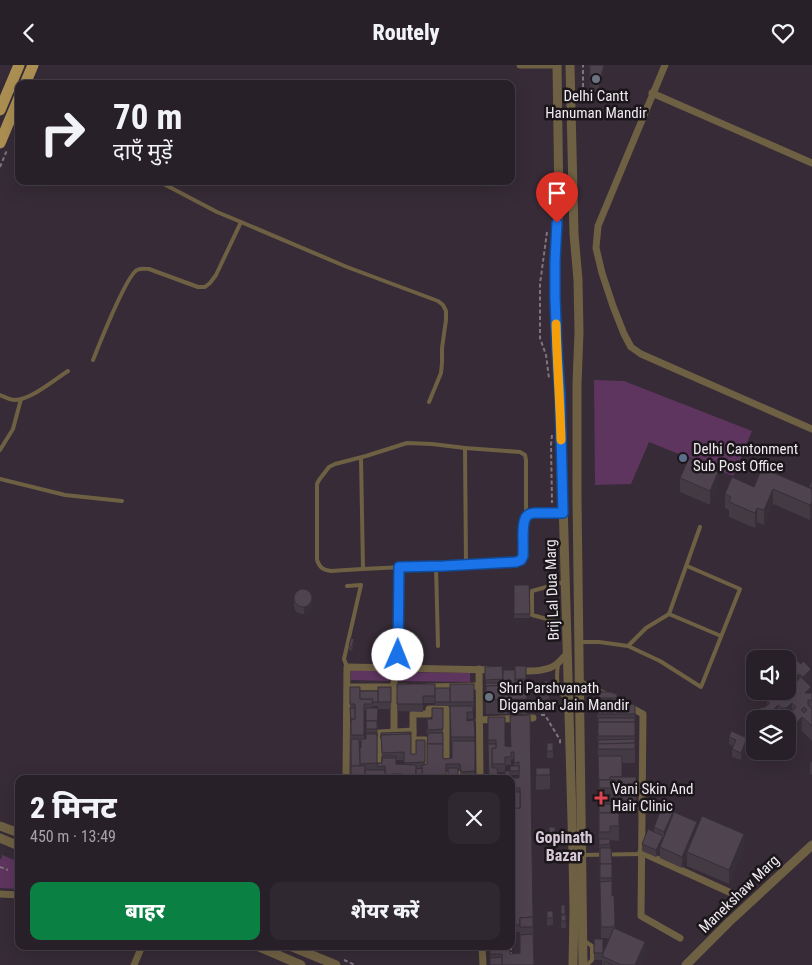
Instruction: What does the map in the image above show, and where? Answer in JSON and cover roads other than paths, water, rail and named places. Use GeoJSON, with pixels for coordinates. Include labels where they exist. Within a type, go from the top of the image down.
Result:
{"type":"FeatureCollection","features":[{"type":"Feature","properties":{"kind":"main road"},"geometry":{"type":"LineString","coordinates":[[0,110],[3,93],[19,65]]}},
{"type":"Feature","properties":{"kind":"main road"},"geometry":{"type":"LineString","coordinates":[[27,80],[33,65]]}},
{"type":"Feature","properties":{"kind":"main road"},"geometry":{"type":"LineString","coordinates":[[0,143],[15,108]]}},
{"type":"Feature","properties":{"kind":"street"},"geometry":{"type":"LineString","coordinates":[[520,65],[557,65]]}},
{"type":"Feature","properties":{"kind":"street","name":"Brij Lal Dua Marg"},"geometry":{"type":"LineString","coordinates":[[557,65],[558,205],[555,261],[574,909],[573,965]]}},
{"type":"Feature","properties":{"kind":"street","name":"Brij Lal Dua Marg"},"geometry":{"type":"LineString","coordinates":[[570,65],[574,234],[579,323],[577,499],[583,941],[585,965]]}},
{"type":"Feature","properties":{"kind":"street"},"geometry":{"type":"LineString","coordinates":[[665,65],[598,226],[596,248],[602,273],[624,334],[631,347],[641,354],[812,429]]}},
{"type":"Feature","properties":{"kind":"street"},"geometry":{"type":"LineString","coordinates":[[3,93],[15,99]]}},
{"type":"Feature","properties":{"kind":"street"},"geometry":{"type":"LineString","coordinates":[[652,93],[812,163]]}},
{"type":"Feature","properties":{"kind":"street"},"geometry":{"type":"LineString","coordinates":[[346,775],[347,667],[533,671],[558,663],[567,654]]}},
{"type":"Feature","properties":{"kind":"street"},"geometry":{"type":"LineString","coordinates":[[394,668],[394,732]]}},
{"type":"Feature","properties":{"kind":"street"},"geometry":{"type":"LineString","coordinates":[[479,669],[480,775]]}},
{"type":"Feature","properties":{"kind":"street"},"geometry":{"type":"LineString","coordinates":[[579,682],[611,698]]}},
{"type":"Feature","properties":{"kind":"street"},"geometry":{"type":"LineString","coordinates":[[422,687],[479,686]]}},
{"type":"Feature","properties":{"kind":"street"},"geometry":{"type":"LineString","coordinates":[[347,687],[412,687]]}},
{"type":"Feature","properties":{"kind":"street"},"geometry":{"type":"LineString","coordinates":[[619,702],[643,714],[641,917],[680,938]]}},
{"type":"Feature","properties":{"kind":"street"},"geometry":{"type":"LineString","coordinates":[[413,759],[413,714],[429,714],[429,709],[446,709],[446,763]]}},
{"type":"Feature","properties":{"kind":"street"},"geometry":{"type":"LineString","coordinates":[[479,719],[533,718]]}},
{"type":"Feature","properties":{"kind":"street"},"geometry":{"type":"LineString","coordinates":[[379,767],[379,733],[413,731]]}},
{"type":"Feature","properties":{"kind":"street"},"geometry":{"type":"LineString","coordinates":[[413,741],[426,740],[426,771],[418,771]]}},
{"type":"Feature","properties":{"kind":"street"},"geometry":{"type":"LineString","coordinates":[[0,825],[15,831]]}},
{"type":"Feature","properties":{"kind":"street"},"geometry":{"type":"LineString","coordinates":[[0,838],[15,844]]}},
{"type":"Feature","properties":{"kind":"street","name":"Manekshaw Marg"},"geometry":{"type":"LineString","coordinates":[[686,965],[812,845]]}},
{"type":"Feature","properties":{"kind":"street"},"geometry":{"type":"LineString","coordinates":[[641,853],[728,892]]}},
{"type":"Feature","properties":{"kind":"street"},"geometry":{"type":"LineString","coordinates":[[0,894],[15,895]]}},
{"type":"Feature","properties":{"kind":"street"},"geometry":{"type":"LineString","coordinates":[[134,965],[140,950]]}},
{"type":"Feature","properties":{"kind":"street"},"geometry":{"type":"LineString","coordinates":[[266,950],[301,965]]}},
{"type":"Feature","properties":{"kind":"street"},"geometry":{"type":"LineString","coordinates":[[300,950],[336,965]]}},
{"type":"Feature","properties":{"kind":"street"},"geometry":{"type":"LineString","coordinates":[[482,950],[483,965]]}},
{"type":"Feature","properties":{"kind":"lane"},"geometry":{"type":"LineString","coordinates":[[166,185],[242,222],[347,267],[438,301],[443,305],[446,311],[446,320],[442,343],[441,373],[429,402]]}},
{"type":"Feature","properties":{"kind":"lane"},"geometry":{"type":"LineString","coordinates":[[93,360],[109,318],[135,271],[148,269],[198,287],[205,287],[216,275],[242,222]]}},
{"type":"Feature","properties":{"kind":"lane"},"geometry":{"type":"LineString","coordinates":[[0,395],[11,399],[28,397],[68,371]]}},
{"type":"Feature","properties":{"kind":"lane"},"geometry":{"type":"LineString","coordinates":[[0,450],[13,429],[21,399]]}},
{"type":"Feature","properties":{"kind":"lane"},"geometry":{"type":"LineString","coordinates":[[408,443],[513,451],[525,455],[526,517],[524,524],[524,550],[521,560],[516,562],[466,565],[324,570],[317,561],[316,493],[319,480],[329,467],[361,457],[408,443]]}},
{"type":"Feature","properties":{"kind":"lane"},"geometry":{"type":"LineString","coordinates":[[465,448],[466,565]]}},
{"type":"Feature","properties":{"kind":"lane"},"geometry":{"type":"LineString","coordinates":[[361,457],[363,569]]}},
{"type":"Feature","properties":{"kind":"lane"},"geometry":{"type":"LineString","coordinates":[[0,479],[65,495],[122,501]]}},
{"type":"Feature","properties":{"kind":"lane"},"geometry":{"type":"LineString","coordinates":[[526,517],[534,513],[563,513]]}},
{"type":"Feature","properties":{"kind":"lane"},"geometry":{"type":"LineString","coordinates":[[628,646],[646,628],[670,614],[700,527]]}},
{"type":"Feature","properties":{"kind":"lane"},"geometry":{"type":"LineString","coordinates":[[436,566],[438,646]]}},
{"type":"Feature","properties":{"kind":"lane"},"geometry":{"type":"LineString","coordinates":[[579,641],[628,646],[660,661],[701,687],[740,589],[687,566]]}},
{"type":"Feature","properties":{"kind":"lane"},"geometry":{"type":"LineString","coordinates":[[398,655],[399,567]]}},
{"type":"Feature","properties":{"kind":"lane"},"geometry":{"type":"LineString","coordinates":[[526,592],[565,581]]}},
{"type":"Feature","properties":{"kind":"lane"},"geometry":{"type":"LineString","coordinates":[[347,586],[361,585],[344,659],[347,667]]}},
{"type":"Feature","properties":{"kind":"lane"},"geometry":{"type":"LineString","coordinates":[[532,591],[532,615]]}},
{"type":"Feature","properties":{"kind":"lane"},"geometry":{"type":"LineString","coordinates":[[527,614],[566,624]]}},
{"type":"Feature","properties":{"kind":"lane"},"geometry":{"type":"LineString","coordinates":[[670,614],[721,635]]}},
{"type":"Feature","properties":{"kind":"lane"},"geometry":{"type":"LineString","coordinates":[[558,663],[556,679],[560,692],[568,703]]}},
{"type":"Feature","properties":{"kind":"lane"},"geometry":{"type":"LineString","coordinates":[[582,855],[641,853]]}},
{"type":"Feature","properties":{"kind":"place","name":"Delhi Cantt Hanuman Mandir"},"geometry":{"type":"Point","coordinates":[596,79]}},
{"type":"Feature","properties":{"kind":"place","name":"Delhi Cantonment Sub Post Office"},"geometry":{"type":"Point","coordinates":[683,458]}},
{"type":"Feature","properties":{"kind":"place","name":"Shri Parshvanath Digambar Jain Mandir"},"geometry":{"type":"Point","coordinates":[489,697]}},
{"type":"Feature","properties":{"kind":"place","name":"Vani Skin And Hair Clinic"},"geometry":{"type":"Point","coordinates":[601,798]}},
{"type":"Feature","properties":{"kind":"district","name":"Gopinath Bazar"},"geometry":{"type":"Point","coordinates":[564,846]}}]}
